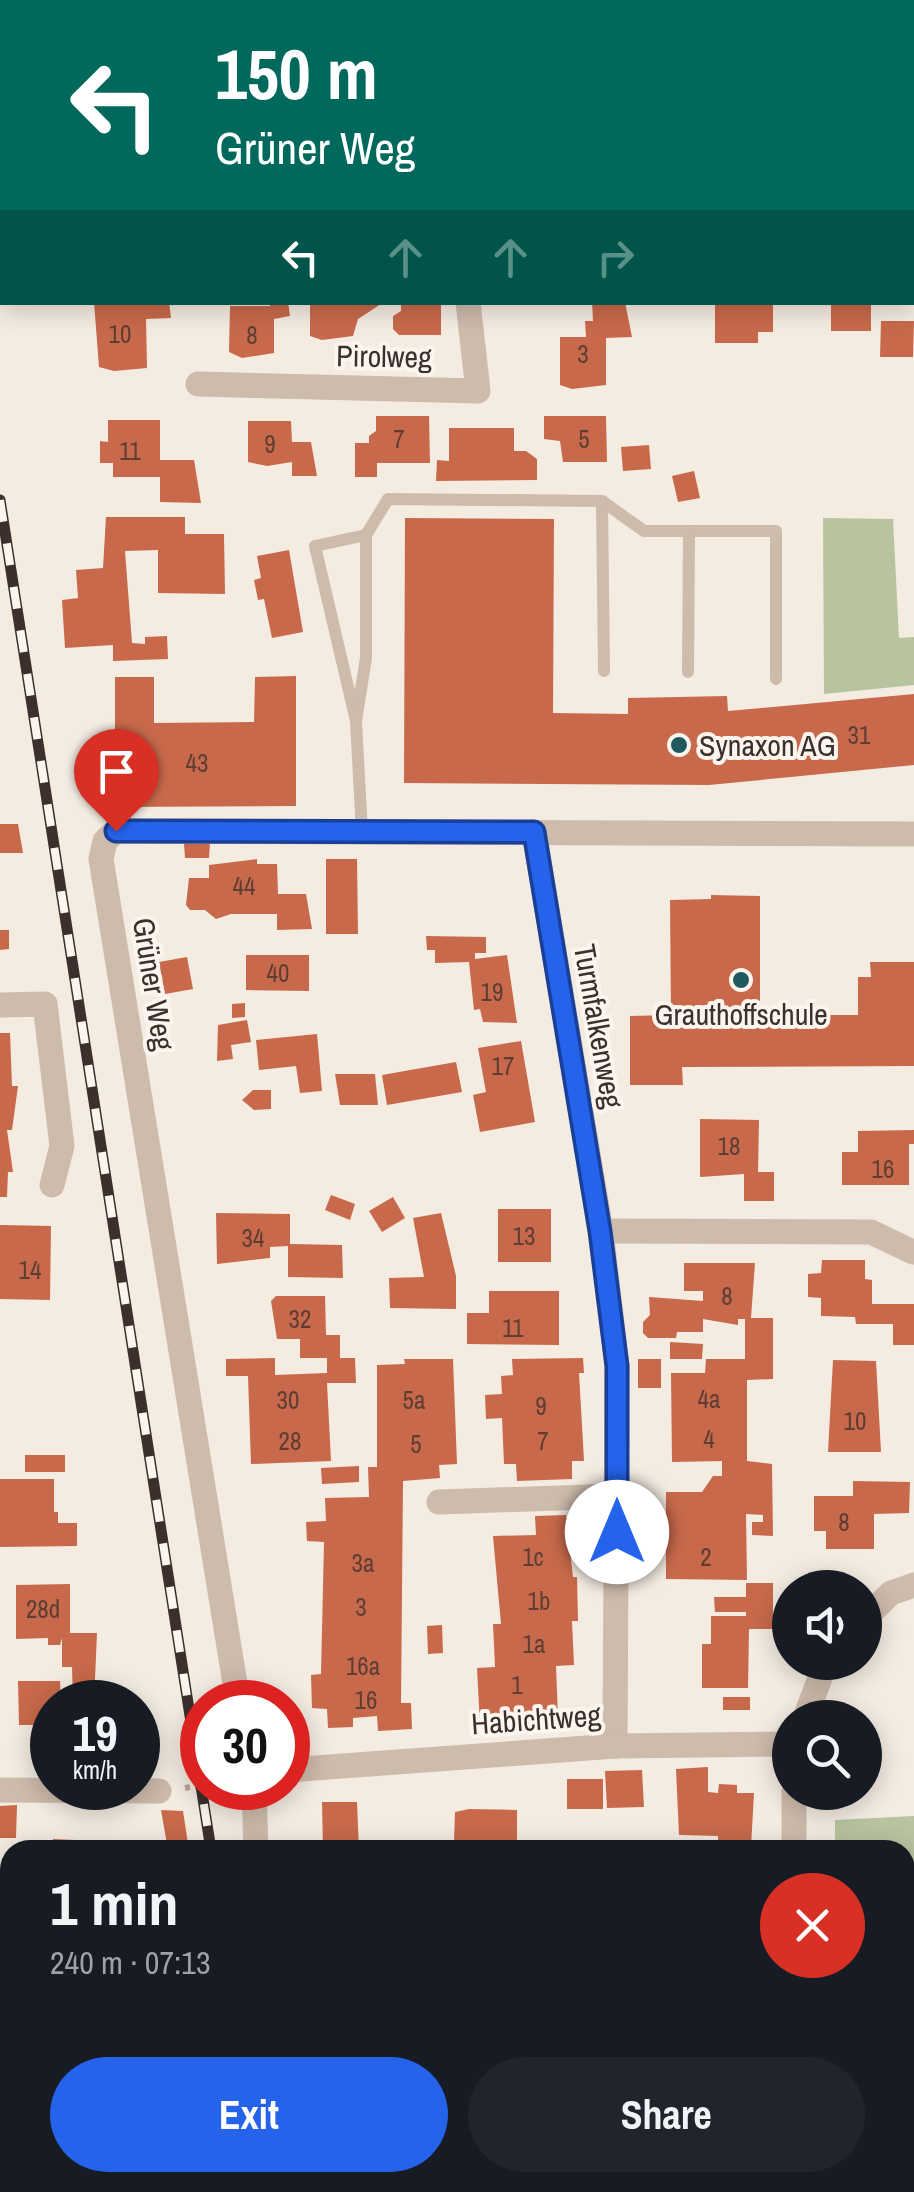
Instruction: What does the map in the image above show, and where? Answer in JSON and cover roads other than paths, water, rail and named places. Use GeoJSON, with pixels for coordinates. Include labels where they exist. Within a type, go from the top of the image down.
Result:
{"type":"FeatureCollection","features":[{"type":"Feature","properties":{"kind":"street","name":"Pirolweg"},"geometry":{"type":"LineString","coordinates":[[198,384],[478,391],[468,305]]}},
{"type":"Feature","properties":{"kind":"street","name":"Grüner Weg"},"geometry":{"type":"LineString","coordinates":[[234,1680],[101,859],[105,842],[116,831],[914,834]]}},
{"type":"Feature","properties":{"kind":"street","name":"Turmfalkenweg"},"geometry":{"type":"LineString","coordinates":[[534,832],[600,1231],[617,1366],[616,1746]]}},
{"type":"Feature","properties":{"kind":"street"},"geometry":{"type":"LineString","coordinates":[[0,1004],[45,1004],[62,1146],[52,1185]]}},
{"type":"Feature","properties":{"kind":"street"},"geometry":{"type":"LineString","coordinates":[[600,1231],[871,1232],[912,1252]]}},
{"type":"Feature","properties":{"kind":"street"},"geometry":{"type":"LineString","coordinates":[[440,1502],[617,1496]]}},
{"type":"Feature","properties":{"kind":"street"},"geometry":{"type":"LineString","coordinates":[[882,1601],[890,1593],[914,1585]]}},
{"type":"Feature","properties":{"kind":"street","name":"Habichtweg"},"geometry":{"type":"LineString","coordinates":[[310,1768],[616,1746],[772,1744]]}},
{"type":"Feature","properties":{"kind":"street"},"geometry":{"type":"LineString","coordinates":[[0,1790],[30,1790]]}},
{"type":"Feature","properties":{"kind":"street"},"geometry":{"type":"LineString","coordinates":[[255,1810],[256,1840]]}},
{"type":"Feature","properties":{"kind":"street"},"geometry":{"type":"LineString","coordinates":[[794,1810],[794,1840]]}},
{"type":"Feature","properties":{"kind":"lane"},"geometry":{"type":"LineString","coordinates":[[356,722],[366,658],[366,535],[388,500],[602,500],[644,531],[776,531],[776,679]]}},
{"type":"Feature","properties":{"kind":"lane"},"geometry":{"type":"LineString","coordinates":[[602,500],[604,671]]}},
{"type":"Feature","properties":{"kind":"lane"},"geometry":{"type":"LineString","coordinates":[[688,672],[689,531]]}},
{"type":"Feature","properties":{"kind":"lane"},"geometry":{"type":"LineString","coordinates":[[362,833],[356,722],[314,546],[366,535]]}},
{"type":"Feature","properties":{"kind":"railway"},"geometry":{"type":"LineString","coordinates":[[0,500],[209,1840]]}},
{"type":"Feature","properties":{"kind":"place","name":"Synaxon AG"},"geometry":{"type":"Point","coordinates":[679,745]}},
{"type":"Feature","properties":{"kind":"place","name":"Grauthoffschule"},"geometry":{"type":"Point","coordinates":[741,980]}}]}
